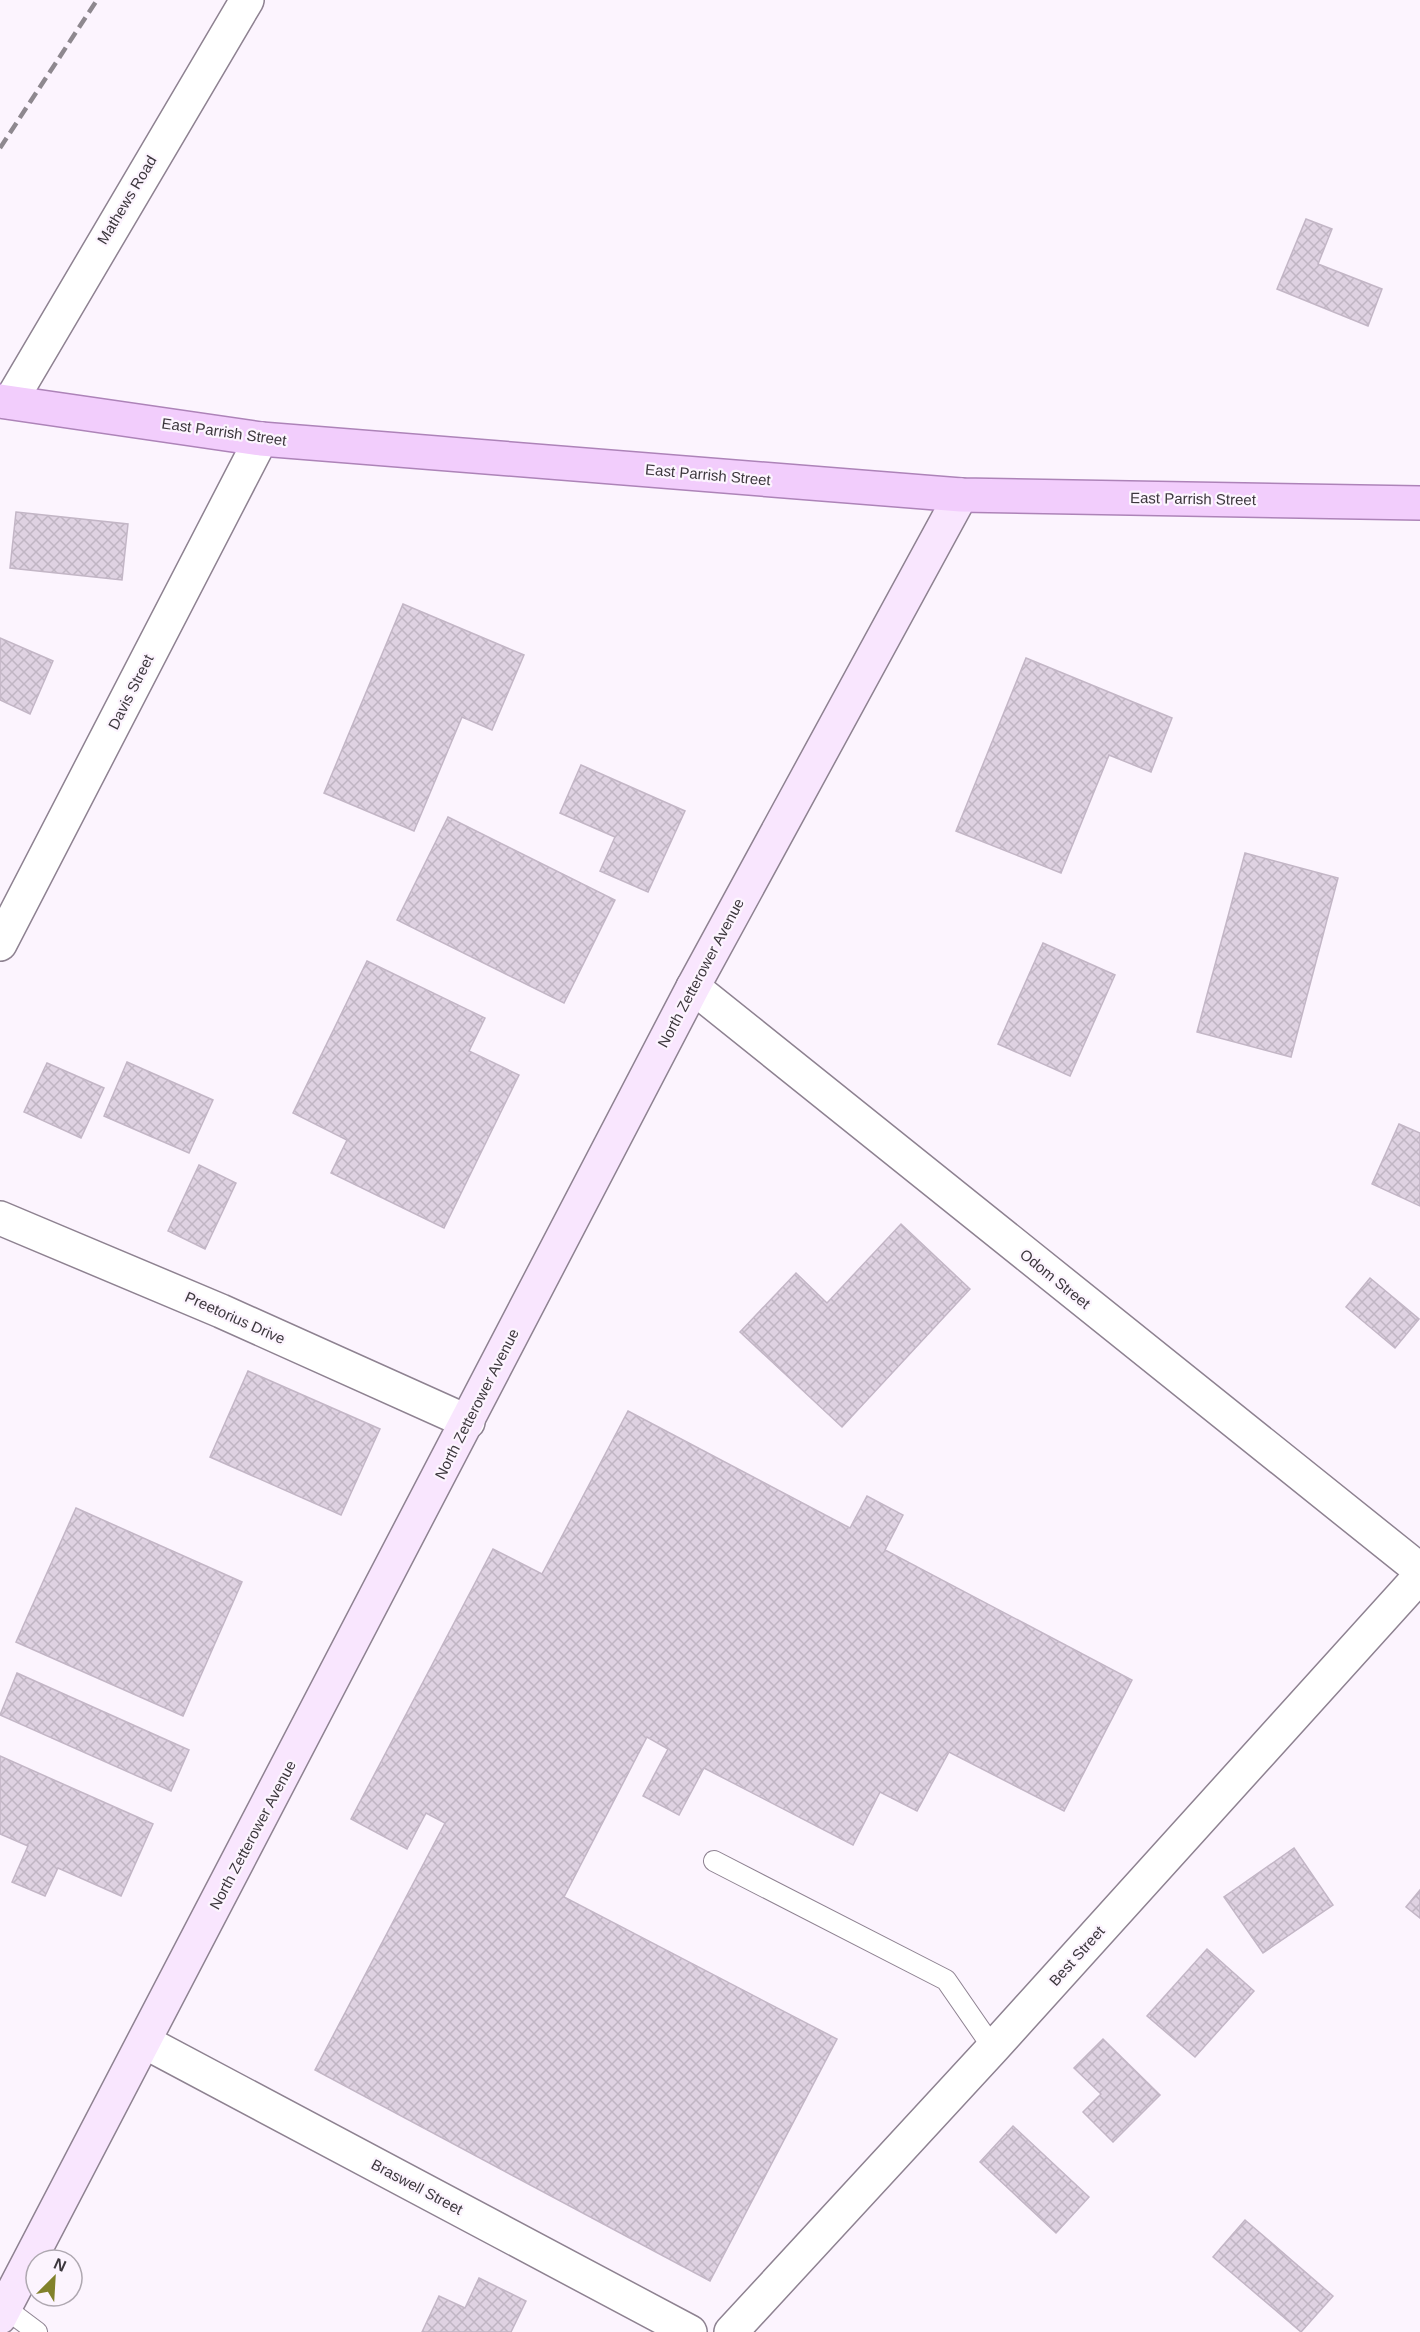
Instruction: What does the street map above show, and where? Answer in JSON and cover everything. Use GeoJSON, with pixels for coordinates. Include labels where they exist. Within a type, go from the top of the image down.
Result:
{"type":"FeatureCollection","features":[{"type":"Feature","properties":{"kind":"main road","name":"East Parrish Street"},"geometry":{"type":"LineString","coordinates":[[5,401],[261,439],[961,495],[1420,503]]}},
{"type":"Feature","properties":{"kind":"street","name":"Mathews Road"},"geometry":{"type":"LineString","coordinates":[[5,401],[247,0]]}},
{"type":"Feature","properties":{"kind":"street","name":"Davis Street"},"geometry":{"type":"LineString","coordinates":[[0,944],[261,439]]}},
{"type":"Feature","properties":{"kind":"street","name":"North Zetterower Avenue"},"geometry":{"type":"LineString","coordinates":[[2,2312],[145,2042],[693,987],[961,495]]}},
{"type":"Feature","properties":{"kind":"street","name":"Odom Street"},"geometry":{"type":"LineString","coordinates":[[693,987],[1420,1570]]}},
{"type":"Feature","properties":{"kind":"street","name":"Preetorius Drive"},"geometry":{"type":"LineString","coordinates":[[0,1218],[221,1311],[468,1422]]}},
{"type":"Feature","properties":{"kind":"street","name":"Best Street"},"geometry":{"type":"LineString","coordinates":[[730,2332],[993,2048],[1420,1576]]}},
{"type":"Feature","properties":{"kind":"street","name":"Braswell Street"},"geometry":{"type":"LineString","coordinates":[[145,2042],[690,2332]]}},
{"type":"Feature","properties":{"kind":"lane"},"geometry":{"type":"LineString","coordinates":[[714,1861],[946,1980],[993,2048]]}},
{"type":"Feature","properties":{"kind":"lane"},"geometry":{"type":"LineString","coordinates":[[2,2312],[37,2332]]}},
{"type":"Feature","properties":{"kind":"building"},"geometry":{"type":"Polygon","coordinates":[[[1306,219],[1332,229],[1318,264],[1382,289],[1368,326],[1277,289],[1306,219]]]}},
{"type":"Feature","properties":{"kind":"building"},"geometry":{"type":"Polygon","coordinates":[[[16,512],[128,524],[122,580],[10,568],[16,512]]]}},
{"type":"Feature","properties":{"kind":"building"},"geometry":{"type":"Polygon","coordinates":[[[403,604],[524,655],[492,730],[462,717],[414,831],[324,793],[403,604]]]}},
{"type":"Feature","properties":{"kind":"building"},"geometry":{"type":"Polygon","coordinates":[[[0,638],[53,661],[30,714],[0,700],[0,638]]]}},
{"type":"Feature","properties":{"kind":"building"},"geometry":{"type":"Polygon","coordinates":[[[1026,658],[1172,718],[1151,772],[1109,755],[1061,873],[956,831],[1026,658]]]}},
{"type":"Feature","properties":{"kind":"building"},"geometry":{"type":"Polygon","coordinates":[[[581,765],[685,811],[648,892],[600,871],[615,837],[560,813],[581,765]]]}},
{"type":"Feature","properties":{"kind":"building"},"geometry":{"type":"Polygon","coordinates":[[[448,817],[615,900],[564,1003],[397,920],[448,817]]]}},
{"type":"Feature","properties":{"kind":"building"},"geometry":{"type":"Polygon","coordinates":[[[1245,853],[1338,878],[1291,1057],[1197,1032],[1245,853]]]}},
{"type":"Feature","properties":{"kind":"building"},"geometry":{"type":"Polygon","coordinates":[[[1043,943],[1115,975],[1070,1076],[998,1044],[1043,943]]]}},
{"type":"Feature","properties":{"kind":"building"},"geometry":{"type":"Polygon","coordinates":[[[367,961],[485,1018],[469,1051],[519,1075],[444,1228],[331,1173],[347,1140],[293,1113],[367,961]]]}},
{"type":"Feature","properties":{"kind":"building"},"geometry":{"type":"Polygon","coordinates":[[[127,1062],[213,1100],[189,1153],[104,1116],[127,1062]]]}},
{"type":"Feature","properties":{"kind":"building"},"geometry":{"type":"Polygon","coordinates":[[[47,1063],[104,1088],[81,1138],[24,1112],[47,1063]]]}},
{"type":"Feature","properties":{"kind":"building"},"geometry":{"type":"Polygon","coordinates":[[[1399,1124],[1420,1133],[1420,1206],[1372,1184],[1399,1124]]]}},
{"type":"Feature","properties":{"kind":"building"},"geometry":{"type":"Polygon","coordinates":[[[199,1165],[236,1183],[205,1249],[168,1231],[199,1165]]]}},
{"type":"Feature","properties":{"kind":"building"},"geometry":{"type":"Polygon","coordinates":[[[901,1224],[970,1289],[842,1427],[740,1332],[796,1273],[827,1303],[901,1224]]]}},
{"type":"Feature","properties":{"kind":"building"},"geometry":{"type":"Polygon","coordinates":[[[1370,1278],[1419,1319],[1395,1348],[1346,1307],[1370,1278]]]}},
{"type":"Feature","properties":{"kind":"building"},"geometry":{"type":"Polygon","coordinates":[[[248,1371],[380,1429],[341,1515],[210,1457],[248,1371]]]}},
{"type":"Feature","properties":{"kind":"building"},"geometry":{"type":"Polygon","coordinates":[[[628,1411],[850,1528],[867,1496],[903,1515],[885,1550],[1132,1680],[1064,1811],[949,1752],[917,1811],[880,1792],[853,1845],[704,1768],[679,1815],[643,1796],[668,1749],[647,1737],[564,1897],[837,2039],[710,2281],[315,2070],[445,1823],[426,1813],[407,1849],[351,1819],[493,1549],[542,1574],[628,1411]]]}},
{"type":"Feature","properties":{"kind":"building"},"geometry":{"type":"Polygon","coordinates":[[[76,1508],[242,1582],[183,1716],[16,1642],[76,1508]]]}},
{"type":"Feature","properties":{"kind":"building"},"geometry":{"type":"Polygon","coordinates":[[[17,1673],[189,1750],[171,1791],[0,1715],[17,1673]]]}},
{"type":"Feature","properties":{"kind":"building"},"geometry":{"type":"Polygon","coordinates":[[[0,1756],[153,1824],[121,1896],[58,1868],[45,1896],[12,1882],[28,1846],[0,1834],[0,1756]]]}},
{"type":"Feature","properties":{"kind":"building"},"geometry":{"type":"Polygon","coordinates":[[[1294,1848],[1333,1905],[1263,1953],[1224,1897],[1294,1848]]]}},
{"type":"Feature","properties":{"kind":"building"},"geometry":{"type":"Polygon","coordinates":[[[1420,1890],[1420,1918],[1406,1907],[1420,1890]]]}},
{"type":"Feature","properties":{"kind":"building"},"geometry":{"type":"Polygon","coordinates":[[[1207,1949],[1254,1991],[1195,2057],[1147,2016],[1207,1949]]]}},
{"type":"Feature","properties":{"kind":"building"},"geometry":{"type":"Polygon","coordinates":[[[1103,2039],[1160,2095],[1113,2142],[1083,2112],[1101,2094],[1074,2068],[1103,2039]]]}},
{"type":"Feature","properties":{"kind":"building"},"geometry":{"type":"Polygon","coordinates":[[[1013,2126],[1089,2197],[1056,2233],[980,2162],[1013,2126]]]}},
{"type":"Feature","properties":{"kind":"building"},"geometry":{"type":"Polygon","coordinates":[[[1245,2220],[1333,2296],[1301,2332],[1213,2257],[1245,2220]]]}},
{"type":"Feature","properties":{"kind":"building"},"geometry":{"type":"Polygon","coordinates":[[[479,2278],[526,2301],[511,2332],[422,2332],[439,2296],[465,2308],[479,2278]]]}},
{"type":"Feature","properties":{"kind":"railway"},"geometry":{"type":"LineString","coordinates":[[0,148],[97,0]]}}]}
